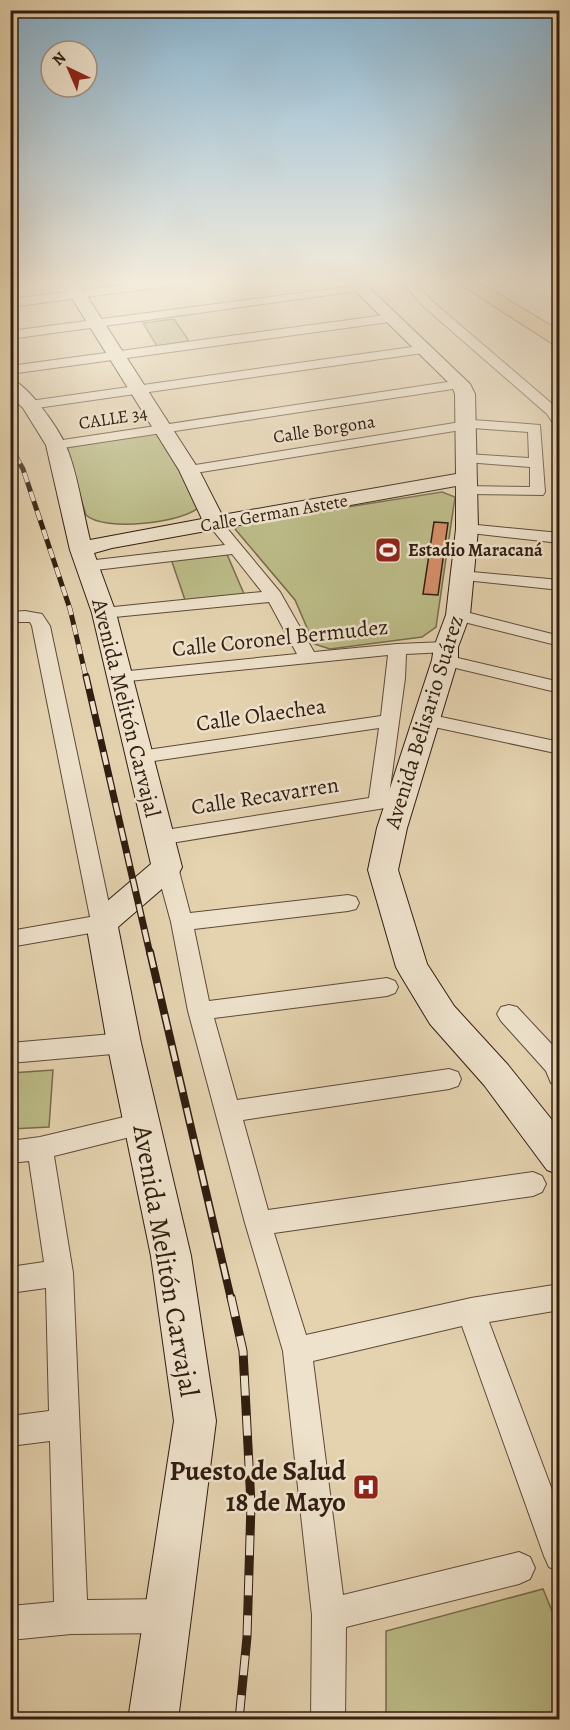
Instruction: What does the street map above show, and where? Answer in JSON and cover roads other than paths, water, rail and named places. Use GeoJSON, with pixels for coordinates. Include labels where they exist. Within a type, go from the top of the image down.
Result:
{"type":"FeatureCollection","features":[{"type":"Feature","properties":{"kind":"street"},"geometry":{"type":"LineString","coordinates":[[10,370],[88,360]]}},
{"type":"Feature","properties":{"kind":"street"},"geometry":{"type":"LineString","coordinates":[[119,360],[189,470],[216,524],[274,596],[308,657]]}},
{"type":"Feature","properties":{"kind":"street"},"geometry":{"type":"LineString","coordinates":[[30,405],[353,360]]}},
{"type":"Feature","properties":{"kind":"street"},"geometry":{"type":"LineString","coordinates":[[437,360],[461,384]]}},
{"type":"Feature","properties":{"kind":"street"},"geometry":{"type":"LineString","coordinates":[[493,360],[552,411],[560,423]]}},
{"type":"Feature","properties":{"kind":"street","name":"Avenida Belisario Suárez"},"geometry":{"type":"LineString","coordinates":[[461,384],[465,394],[467,529],[458,615],[392,828],[383,870],[412,967],[442,1015],[496,1075],[560,1159]]}},
{"type":"Feature","properties":{"kind":"street","name":"CALLE 34"},"geometry":{"type":"LineString","coordinates":[[56,445],[461,384]]}},
{"type":"Feature","properties":{"kind":"street","name":"Avenida Melitón Carvajal"},"geometry":{"type":"LineString","coordinates":[[10,385],[30,405],[56,445],[84,558],[104,613],[118,677],[182,922],[200,1011],[258,1223],[297,1351],[329,1615],[328,1719]]}},
{"type":"Feature","properties":{"kind":"street","name":"Calle Borgona"},"geometry":{"type":"LineString","coordinates":[[189,470],[473,424],[535,428],[537,463]]}},
{"type":"Feature","properties":{"kind":"street"},"geometry":{"type":"LineString","coordinates":[[537,463],[538,492],[467,475],[537,463]]}},
{"type":"Feature","properties":{"kind":"street","name":"Calle German Astete"},"geometry":{"type":"LineString","coordinates":[[84,558],[109,542],[216,524],[467,475]]}},
{"type":"Feature","properties":{"kind":"street"},"geometry":{"type":"LineString","coordinates":[[467,529],[560,538]]}},
{"type":"Feature","properties":{"kind":"street"},"geometry":{"type":"LineString","coordinates":[[84,558],[235,549]]}},
{"type":"Feature","properties":{"kind":"street"},"geometry":{"type":"LineString","coordinates":[[461,576],[560,585]]}},
{"type":"Feature","properties":{"kind":"street"},"geometry":{"type":"LineString","coordinates":[[104,613],[274,596]]}},
{"type":"Feature","properties":{"kind":"street"},"geometry":{"type":"LineString","coordinates":[[458,615],[560,641]]}},
{"type":"Feature","properties":{"kind":"street"},"geometry":{"type":"LineString","coordinates":[[10,617],[36,618],[41,626],[102,923]]}},
{"type":"Feature","properties":{"kind":"street"},"geometry":{"type":"LineString","coordinates":[[389,721],[396,678],[397,649]]}},
{"type":"Feature","properties":{"kind":"street","name":"Calle Coronel Bermudez"},"geometry":{"type":"LineString","coordinates":[[118,677],[397,649],[445,653],[560,688]]}},
{"type":"Feature","properties":{"kind":"street"},"geometry":{"type":"LineString","coordinates":[[427,720],[560,748]]}},
{"type":"Feature","properties":{"kind":"street","name":"Calle Olaechea"},"geometry":{"type":"LineString","coordinates":[[140,757],[389,721]]}},
{"type":"Feature","properties":{"kind":"street","name":"Calle Recavarren"},"geometry":{"type":"LineString","coordinates":[[159,838],[378,802],[389,721]]}},
{"type":"Feature","properties":{"kind":"street"},"geometry":{"type":"LineString","coordinates":[[10,939],[102,923],[167,867]]}},
{"type":"Feature","properties":{"kind":"street"},"geometry":{"type":"LineString","coordinates":[[182,922],[348,903]]}},
{"type":"Feature","properties":{"kind":"street","name":"Avenida Melitón Carvajal"},"geometry":{"type":"LineString","coordinates":[[102,923],[124,1043],[171,1256],[195,1421],[153,1719]]}},
{"type":"Feature","properties":{"kind":"street"},"geometry":{"type":"LineString","coordinates":[[200,1011],[387,987]]}},
{"type":"Feature","properties":{"kind":"street"},"geometry":{"type":"LineString","coordinates":[[509,1014],[556,1066],[560,1076]]}},
{"type":"Feature","properties":{"kind":"street"},"geometry":{"type":"LineString","coordinates":[[10,1053],[124,1043]]}},
{"type":"Feature","properties":{"kind":"street"},"geometry":{"type":"LineString","coordinates":[[229,1112],[449,1079]]}},
{"type":"Feature","properties":{"kind":"street"},"geometry":{"type":"LineString","coordinates":[[10,1152],[40,1148],[141,1124]]}},
{"type":"Feature","properties":{"kind":"street"},"geometry":{"type":"LineString","coordinates":[[40,1148],[59,1273],[71,1617]]}},
{"type":"Feature","properties":{"kind":"street"},"geometry":{"type":"LineString","coordinates":[[258,1223],[533,1184]]}},
{"type":"Feature","properties":{"kind":"street"},"geometry":{"type":"LineString","coordinates":[[10,1280],[59,1273]]}},
{"type":"Feature","properties":{"kind":"street"},"geometry":{"type":"LineString","coordinates":[[297,1351],[471,1311],[560,1297]]}},
{"type":"Feature","properties":{"kind":"street"},"geometry":{"type":"LineString","coordinates":[[471,1311],[560,1556]]}},
{"type":"Feature","properties":{"kind":"street"},"geometry":{"type":"LineString","coordinates":[[10,1431],[66,1424]]}},
{"type":"Feature","properties":{"kind":"street"},"geometry":{"type":"LineString","coordinates":[[329,1615],[519,1568]]}},
{"type":"Feature","properties":{"kind":"street"},"geometry":{"type":"LineString","coordinates":[[10,1623],[71,1617],[169,1616]]}},
{"type":"Feature","properties":{"kind":"railway"},"geometry":{"type":"LineString","coordinates":[[10,445],[16,456]]}},
{"type":"Feature","properties":{"kind":"railway"},"geometry":{"type":"LineString","coordinates":[[15,455],[23,469],[70,609],[86,677]]}},
{"type":"Feature","properties":{"kind":"railway"},"geometry":{"type":"LineString","coordinates":[[86,676],[150,954]]}},
{"type":"Feature","properties":{"kind":"railway"},"geometry":{"type":"LineString","coordinates":[[150,952],[231,1299]]}},
{"type":"Feature","properties":{"kind":"railway"},"geometry":{"type":"LineString","coordinates":[[231,1297],[243,1351],[251,1504],[247,1637],[239,1720]]}},
{"type":"Feature","properties":{"kind":"place","name":"Estadio Maracaná"},"geometry":{"type":"Point","coordinates":[388,550]}},
{"type":"Feature","properties":{"kind":"place","name":"Puesto de Salud 18 de Mayo"},"geometry":{"type":"Point","coordinates":[366,1487]}}]}
